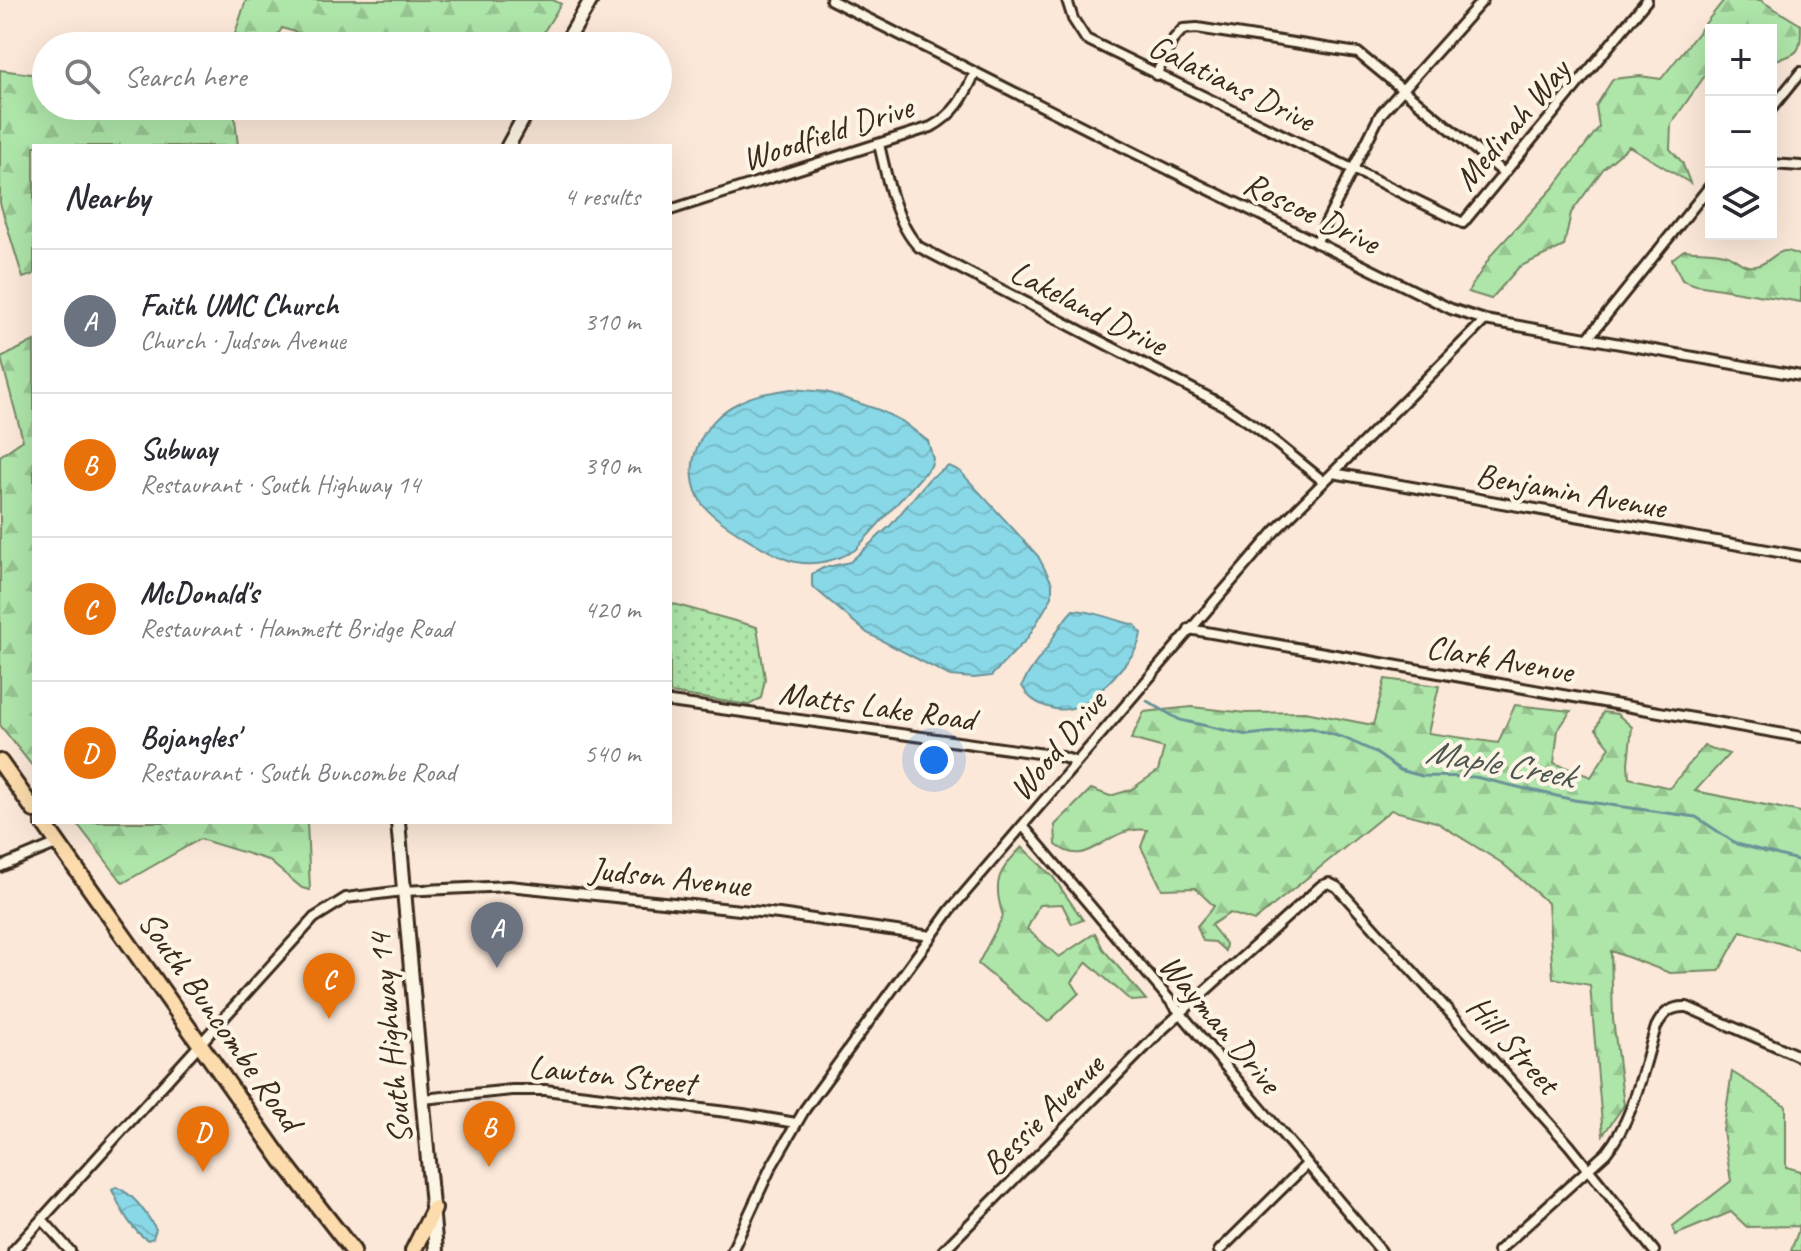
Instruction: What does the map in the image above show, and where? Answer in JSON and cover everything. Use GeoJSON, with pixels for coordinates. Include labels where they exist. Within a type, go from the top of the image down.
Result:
{"type":"FeatureCollection","features":[{"type":"Feature","properties":{"kind":"main road"},"geometry":{"type":"LineString","coordinates":[[572,32],[591,0]]}},
{"type":"Feature","properties":{"kind":"main road"},"geometry":{"type":"LineString","coordinates":[[509,144],[522,120]]}},
{"type":"Feature","properties":{"kind":"main road"},"geometry":{"type":"LineString","coordinates":[[0,762],[32,807]]}},
{"type":"Feature","properties":{"kind":"main road","name":"South Buncombe Road"},"geometry":{"type":"LineString","coordinates":[[44,824],[282,1160],[353,1251]]}},
{"type":"Feature","properties":{"kind":"main road","name":"South Highway 14"},"geometry":{"type":"LineString","coordinates":[[398,824],[436,1251]]}},
{"type":"Feature","properties":{"kind":"main road"},"geometry":{"type":"LineString","coordinates":[[413,1251],[434,1209]]}},
{"type":"Feature","properties":{"kind":"street","name":"Roscoe Drive"},"geometry":{"type":"LineString","coordinates":[[831,0],[1427,299],[1485,320],[1801,376]]}},
{"type":"Feature","properties":{"kind":"street","name":"Galatians Drive"},"geometry":{"type":"LineString","coordinates":[[1067,0],[1073,19],[1086,39],[1352,169]]}},
{"type":"Feature","properties":{"kind":"street"},"geometry":{"type":"LineString","coordinates":[[1316,243],[1380,115],[1483,0]]}},
{"type":"Feature","properties":{"kind":"street","name":"Medinah Way"},"geometry":{"type":"LineString","coordinates":[[1352,169],[1463,223],[1647,0]]}},
{"type":"Feature","properties":{"kind":"street"},"geometry":{"type":"LineString","coordinates":[[1156,75],[1183,29],[1197,28],[1358,53],[1504,173]]}},
{"type":"Feature","properties":{"kind":"street"},"geometry":{"type":"LineString","coordinates":[[1777,102],[1801,72]]}},
{"type":"Feature","properties":{"kind":"street","name":"Woodfield Drive"},"geometry":{"type":"LineString","coordinates":[[672,209],[931,127],[944,120],[960,103],[975,73]]}},
{"type":"Feature","properties":{"kind":"street","name":"Lakeland Drive"},"geometry":{"type":"LineString","coordinates":[[879,144],[902,222],[919,247],[1225,406],[1323,481]]}},
{"type":"Feature","properties":{"kind":"street"},"geometry":{"type":"LineString","coordinates":[[1777,164],[1801,166]]}},
{"type":"Feature","properties":{"kind":"street"},"geometry":{"type":"LineString","coordinates":[[1588,338],[1705,192]]}},
{"type":"Feature","properties":{"kind":"street","name":"Wood Drive"},"geometry":{"type":"LineString","coordinates":[[732,1251],[770,1169],[796,1123],[976,877],[1274,532],[1485,320]]}},
{"type":"Feature","properties":{"kind":"street","name":"Benjamin Avenue"},"geometry":{"type":"LineString","coordinates":[[1333,473],[1801,556]]}},
{"type":"Feature","properties":{"kind":"street","name":"Clark Avenue"},"geometry":{"type":"LineString","coordinates":[[1189,629],[1801,737]]}},
{"type":"Feature","properties":{"kind":"street","name":"Matts Lake Road"},"geometry":{"type":"LineString","coordinates":[[672,702],[1059,756],[1077,762]]}},
{"type":"Feature","properties":{"kind":"street","name":"Wayman Drive"},"geometry":{"type":"LineString","coordinates":[[1023,826],[1381,1251]]}},
{"type":"Feature","properties":{"kind":"street"},"geometry":{"type":"LineString","coordinates":[[0,867],[58,843]]}},
{"type":"Feature","properties":{"kind":"street","name":"Bessie Avenue"},"geometry":{"type":"LineString","coordinates":[[943,1251],[1180,1015],[1325,884]]}},
{"type":"Feature","properties":{"kind":"street","name":"Hill Street"},"geometry":{"type":"LineString","coordinates":[[1325,884],[1337,887],[1590,1168],[1654,1251]]}},
{"type":"Feature","properties":{"kind":"street","name":"Judson Avenue"},"geometry":{"type":"LineString","coordinates":[[13,1251],[314,918],[346,898],[483,886],[533,887],[779,914],[931,936]]}},
{"type":"Feature","properties":{"kind":"street"},"geometry":{"type":"LineString","coordinates":[[1498,1251],[1606,1153],[1620,1135],[1656,1027],[1669,1010],[1687,1007],[1801,1057]]}},
{"type":"Feature","properties":{"kind":"street","name":"Lawton Street"},"geometry":{"type":"LineString","coordinates":[[423,1099],[512,1090],[545,1090],[796,1123]]}},
{"type":"Feature","properties":{"kind":"street"},"geometry":{"type":"LineString","coordinates":[[1219,1251],[1307,1164]]}},
{"type":"Feature","properties":{"kind":"street"},"geometry":{"type":"LineString","coordinates":[[42,1219],[70,1251]]}},
{"type":"Feature","properties":{"kind":"green space"},"geometry":{"type":"Polygon","coordinates":[[[246,0],[553,0],[561,4],[544,32],[295,32],[282,28],[280,32],[236,32],[246,0]]]}},
{"type":"Feature","properties":{"kind":"green space"},"geometry":{"type":"Polygon","coordinates":[[[1724,0],[1760,0],[1801,25],[1799,47],[1793,54],[1777,59],[1777,24],[1705,24],[1705,76],[1671,124],[1670,149],[1682,162],[1690,183],[1629,146],[1604,168],[1571,213],[1564,246],[1519,267],[1491,299],[1468,292],[1492,254],[1554,187],[1599,127],[1596,106],[1613,79],[1640,76],[1661,79],[1724,0]]]}},
{"type":"Feature","properties":{"kind":"green space"},"geometry":{"type":"Polygon","coordinates":[[[0,70],[32,74],[32,120],[235,120],[238,144],[32,144],[32,275],[23,278],[0,203],[0,70]]]}},
{"type":"Feature","properties":{"kind":"green space"},"geometry":{"type":"Polygon","coordinates":[[[1684,250],[1723,253],[1751,266],[1762,264],[1781,252],[1793,253],[1801,257],[1801,302],[1682,280],[1672,259],[1684,250]]]}},
{"type":"Feature","properties":{"kind":"green space"},"geometry":{"type":"Polygon","coordinates":[[[32,342],[32,765],[0,725],[0,456],[23,440],[1,358],[32,342]]]}},
{"type":"Feature","properties":{"kind":"green space"},"geometry":{"type":"Polygon","coordinates":[[[672,604],[757,627],[765,679],[761,698],[749,705],[672,693],[672,604]]]}},
{"type":"Feature","properties":{"kind":"green space"},"geometry":{"type":"Polygon","coordinates":[[[1385,679],[1439,686],[1428,733],[1498,743],[1515,705],[1571,711],[1558,730],[1554,763],[1591,777],[1610,747],[1596,729],[1603,712],[1617,714],[1632,727],[1629,778],[1670,788],[1704,746],[1729,754],[1695,791],[1801,812],[1801,950],[1741,931],[1719,971],[1670,973],[1611,951],[1613,1019],[1624,1105],[1603,1135],[1590,985],[1553,978],[1548,903],[1502,863],[1436,822],[1391,810],[1254,921],[1230,913],[1211,925],[1226,944],[1225,951],[1215,942],[1203,941],[1197,926],[1214,906],[1195,888],[1162,889],[1141,847],[1147,830],[1120,834],[1079,853],[1068,852],[1056,845],[1055,825],[1091,789],[1110,796],[1130,790],[1158,771],[1164,748],[1131,739],[1144,712],[1192,707],[1246,713],[1305,712],[1373,725],[1385,679]]]}},
{"type":"Feature","properties":{"kind":"green space"},"geometry":{"type":"Polygon","coordinates":[[[78,824],[307,824],[310,890],[302,888],[268,860],[200,839],[123,883],[78,824]]]}},
{"type":"Feature","properties":{"kind":"green space"},"geometry":{"type":"Polygon","coordinates":[[[1022,847],[1053,877],[1083,920],[1072,924],[1062,904],[1039,905],[1027,929],[1059,957],[1095,933],[1103,949],[1146,1000],[1131,1001],[1087,962],[1072,982],[1079,993],[1048,1022],[978,964],[1003,916],[998,894],[999,878],[1007,863],[1022,847]]]}},
{"type":"Feature","properties":{"kind":"green space"},"geometry":{"type":"Polygon","coordinates":[[[1732,1072],[1786,1106],[1786,1167],[1801,1171],[1801,1251],[1791,1251],[1800,1226],[1747,1227],[1731,1212],[1675,1235],[1673,1226],[1731,1181],[1723,1131],[1732,1072]]]}},
{"type":"Feature","properties":{"kind":"water"},"geometry":{"type":"Polygon","coordinates":[[[791,389],[826,392],[902,421],[928,441],[933,459],[931,466],[855,550],[827,561],[796,562],[775,554],[720,520],[703,505],[696,491],[693,461],[704,433],[713,421],[750,397],[791,389]]]}},
{"type":"Feature","properties":{"kind":"water"},"geometry":{"type":"Polygon","coordinates":[[[949,466],[960,471],[1038,556],[1052,583],[1052,597],[1027,639],[991,676],[950,676],[867,633],[812,586],[812,574],[823,568],[850,562],[891,525],[929,479],[949,466]]]}},
{"type":"Feature","properties":{"kind":"water"},"geometry":{"type":"Polygon","coordinates":[[[1073,610],[1135,625],[1141,633],[1130,657],[1095,695],[1077,706],[1056,709],[1034,701],[1022,686],[1073,610]]]}},
{"type":"Feature","properties":{"kind":"water"},"geometry":{"type":"Polygon","coordinates":[[[116,1187],[144,1210],[156,1229],[153,1238],[148,1240],[131,1225],[112,1190],[116,1187]]]}},
{"type":"Feature","properties":{"kind":"waterway","name":"Maple Creek"},"geometry":{"type":"LineString","coordinates":[[1147,701],[1180,720],[1247,735],[1311,728],[1344,738],[1373,751],[1400,770],[1422,776],[1475,777],[1574,800],[1696,817],[1737,844],[1801,861]]}},
{"type":"Feature","properties":{"kind":"place","name":"Faith UMC Church"},"geometry":{"type":"Point","coordinates":[497,968]}},
{"type":"Feature","properties":{"kind":"place","name":"McDonald's"},"geometry":{"type":"Point","coordinates":[329,1019]}},
{"type":"Feature","properties":{"kind":"place","name":"Subway"},"geometry":{"type":"Point","coordinates":[489,1167]}},
{"type":"Feature","properties":{"kind":"place","name":"Bojangles'"},"geometry":{"type":"Point","coordinates":[203,1172]}}]}
